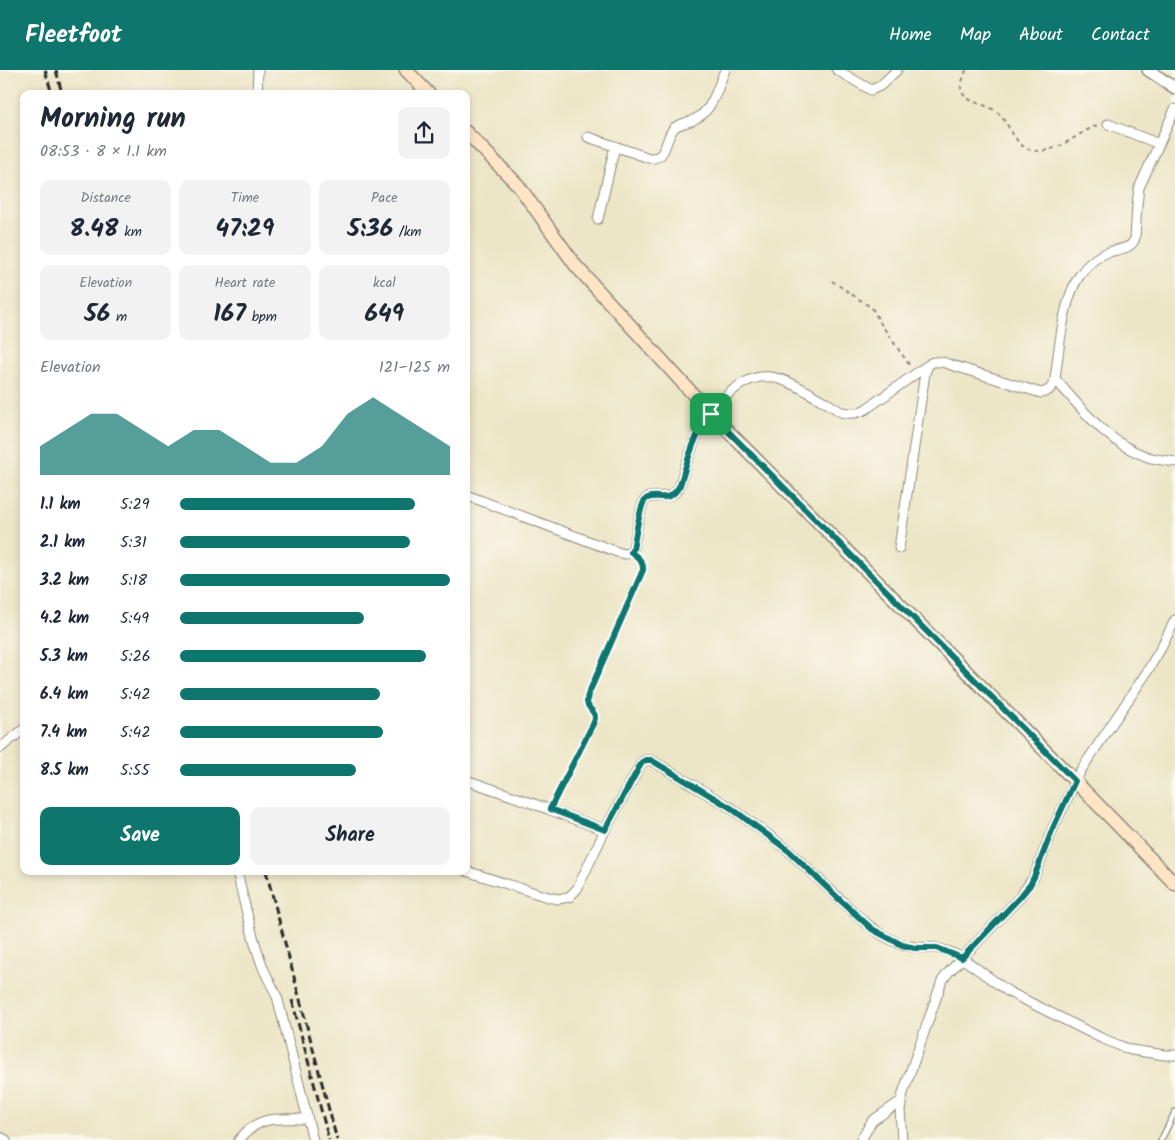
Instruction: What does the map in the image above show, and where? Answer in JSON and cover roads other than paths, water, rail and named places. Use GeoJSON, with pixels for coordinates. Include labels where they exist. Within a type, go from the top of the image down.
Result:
{"type":"FeatureCollection","features":[{"type":"Feature","properties":{"kind":"main road"},"geometry":{"type":"LineString","coordinates":[[406,70],[425,90]]}},
{"type":"Feature","properties":{"kind":"main road"},"geometry":{"type":"LineString","coordinates":[[470,136],[518,185],[576,266],[711,414],[1175,884]]}},
{"type":"Feature","properties":{"kind":"street"},"geometry":{"type":"LineString","coordinates":[[257,90],[258,70]]}},
{"type":"Feature","properties":{"kind":"street"},"geometry":{"type":"LineString","coordinates":[[588,137],[654,159],[662,154],[675,127],[697,118],[708,108],[725,70]]}},
{"type":"Feature","properties":{"kind":"street"},"geometry":{"type":"LineString","coordinates":[[837,70],[871,90],[880,86],[897,70]]}},
{"type":"Feature","properties":{"kind":"street"},"geometry":{"type":"LineString","coordinates":[[1148,70],[1175,88]]}},
{"type":"Feature","properties":{"kind":"street"},"geometry":{"type":"LineString","coordinates":[[470,497],[626,554],[633,549],[644,500],[648,497],[672,496],[677,491],[703,423],[721,401],[736,387],[749,379],[761,376],[775,377],[787,381],[841,412],[849,414],[859,413],[866,409],[933,361],[942,362],[1041,392],[1048,391],[1055,379],[1066,312],[1073,289],[1080,275],[1097,258],[1107,252],[1134,243],[1139,188],[1175,109]]}},
{"type":"Feature","properties":{"kind":"street"},"geometry":{"type":"LineString","coordinates":[[1108,124],[1159,144]]}},
{"type":"Feature","properties":{"kind":"street"},"geometry":{"type":"LineString","coordinates":[[598,219],[615,146]]}},
{"type":"Feature","properties":{"kind":"street"},"geometry":{"type":"LineString","coordinates":[[899,548],[928,365]]}},
{"type":"Feature","properties":{"kind":"street"},"geometry":{"type":"LineString","coordinates":[[1055,379],[1099,427],[1116,441],[1150,457],[1175,462]]}},
{"type":"Feature","properties":{"kind":"street"},"geometry":{"type":"LineString","coordinates":[[902,1140],[901,1101],[942,981],[1030,885],[1053,828],[1081,770],[1145,675],[1175,620]]}},
{"type":"Feature","properties":{"kind":"street"},"geometry":{"type":"LineString","coordinates":[[0,748],[20,732]]}},
{"type":"Feature","properties":{"kind":"street"},"geometry":{"type":"LineString","coordinates":[[470,872],[548,897],[558,899],[569,898],[577,889],[605,830],[642,762],[651,760],[731,808],[789,851],[872,929],[902,945],[915,948],[937,948],[962,958],[1010,992],[1101,1038],[1131,1050],[1175,1055]]}},
{"type":"Feature","properties":{"kind":"street"},"geometry":{"type":"LineString","coordinates":[[470,781],[605,830]]}},
{"type":"Feature","properties":{"kind":"street"},"geometry":{"type":"LineString","coordinates":[[238,875],[250,930],[265,975],[275,990],[278,1000],[313,1140]]}},
{"type":"Feature","properties":{"kind":"street"},"geometry":{"type":"LineString","coordinates":[[861,1140],[872,1121],[901,1101]]}},
{"type":"Feature","properties":{"kind":"street"},"geometry":{"type":"LineString","coordinates":[[239,1140],[258,1123],[271,1119],[307,1119]]}},
{"type":"Feature","properties":{"kind":"street"},"geometry":{"type":"LineString","coordinates":[[0,1137],[6,1140]]}},
{"type":"Feature","properties":{"kind":"lane"},"geometry":{"type":"LineString","coordinates":[[1162,1140],[1175,1112]]}},
{"type":"Feature","properties":{"kind":"railway"},"geometry":{"type":"LineString","coordinates":[[45,70],[51,90]]}},
{"type":"Feature","properties":{"kind":"railway"},"geometry":{"type":"LineString","coordinates":[[56,70],[61,90]]}},
{"type":"Feature","properties":{"kind":"railway"},"geometry":{"type":"LineString","coordinates":[[267,875],[337,1140]]}},
{"type":"Feature","properties":{"kind":"railway"},"geometry":{"type":"LineString","coordinates":[[292,1000],[329,1140]]}}]}
